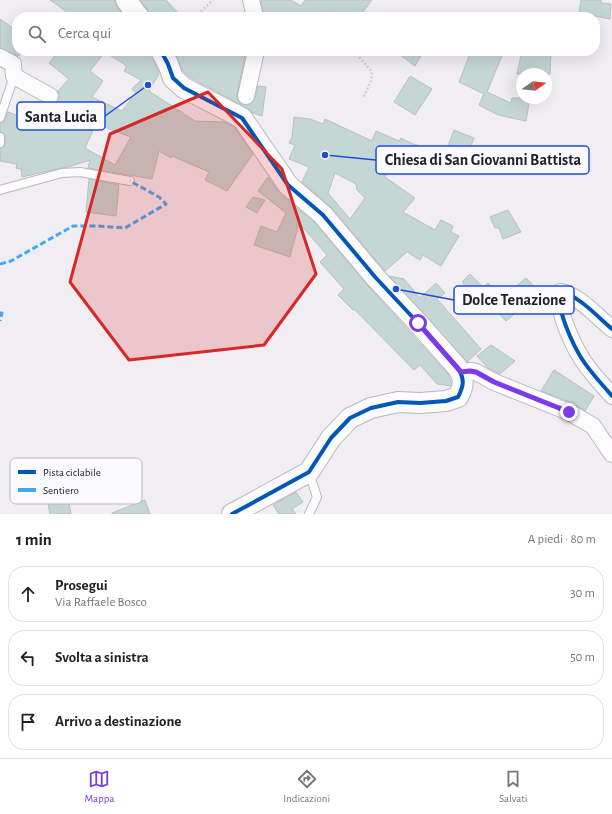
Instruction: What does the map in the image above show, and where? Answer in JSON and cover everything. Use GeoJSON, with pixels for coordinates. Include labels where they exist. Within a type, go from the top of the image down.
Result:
{"type":"FeatureCollection","features":[{"type":"Feature","properties":{"kind":"street"},"geometry":{"type":"LineString","coordinates":[[126,0],[135,12]]}},
{"type":"Feature","properties":{"kind":"street"},"geometry":{"type":"LineString","coordinates":[[251,0],[254,12]]}},
{"type":"Feature","properties":{"kind":"street"},"geometry":{"type":"LineString","coordinates":[[164,56],[173,78],[184,88],[242,118],[288,185],[323,215],[376,278],[461,372],[464,382],[458,397],[446,401],[420,403],[398,402],[371,408],[350,418],[331,438],[309,472],[232,514]]}},
{"type":"Feature","properties":{"kind":"street"},"geometry":{"type":"LineString","coordinates":[[246,96],[255,56]]}},
{"type":"Feature","properties":{"kind":"street"},"geometry":{"type":"LineString","coordinates":[[0,57],[13,64],[14,76],[50,96]]}},
{"type":"Feature","properties":{"kind":"street"},"geometry":{"type":"LineString","coordinates":[[612,329],[574,297],[565,292],[560,292],[558,299],[565,326],[582,360],[612,396]]}},
{"type":"Feature","properties":{"kind":"street"},"geometry":{"type":"LineString","coordinates":[[461,372],[476,372],[494,382],[569,412],[593,426],[612,454]]}},
{"type":"Feature","properties":{"kind":"lane"},"geometry":{"type":"LineString","coordinates":[[0,118],[14,76]]}},
{"type":"Feature","properties":{"kind":"lane"},"geometry":{"type":"LineString","coordinates":[[0,137],[0,143]]}},
{"type":"Feature","properties":{"kind":"lane"},"geometry":{"type":"LineString","coordinates":[[0,190],[62,173],[80,172],[130,181]]}},
{"type":"Feature","properties":{"kind":"lane"},"geometry":{"type":"LineString","coordinates":[[309,472],[317,497],[309,514]]}},
{"type":"Feature","properties":{"kind":"path"},"geometry":{"type":"LineString","coordinates":[[200,12],[213,0]]}},
{"type":"Feature","properties":{"kind":"path"},"geometry":{"type":"LineString","coordinates":[[279,12],[286,0]]}},
{"type":"Feature","properties":{"kind":"path"},"geometry":{"type":"LineString","coordinates":[[326,0],[321,6],[326,12]]}},
{"type":"Feature","properties":{"kind":"path"},"geometry":{"type":"LineString","coordinates":[[358,56],[372,72],[371,81],[363,98]]}},
{"type":"Feature","properties":{"kind":"highlighted area"},"geometry":{"type":"Polygon","coordinates":[[[208,92],[282,169],[316,274],[264,345],[129,360],[70,282],[110,134],[208,92]]]}},
{"type":"Feature","properties":{"kind":"building"},"geometry":{"type":"Polygon","coordinates":[[[50,0],[115,0],[117,7],[121,12],[65,12],[66,11],[50,0]]]}},
{"type":"Feature","properties":{"kind":"building"},"geometry":{"type":"Polygon","coordinates":[[[140,0],[166,0],[177,12],[149,12],[140,0]]]}},
{"type":"Feature","properties":{"kind":"building"},"geometry":{"type":"Polygon","coordinates":[[[261,0],[291,0],[301,6],[305,0],[372,0],[363,12],[330,12],[328,10],[326,12],[263,12],[261,0]]]}},
{"type":"Feature","properties":{"kind":"building"},"geometry":{"type":"Polygon","coordinates":[[[581,0],[601,0],[601,3],[611,4],[610,19],[600,17],[600,12],[579,12],[581,0]]]}},
{"type":"Feature","properties":{"kind":"building"},"geometry":{"type":"Polygon","coordinates":[[[0,19],[12,27],[12,53],[0,48],[0,19]]]}},
{"type":"Feature","properties":{"kind":"building"},"geometry":{"type":"Polygon","coordinates":[[[55,56],[102,56],[90,71],[103,81],[92,97],[122,111],[136,93],[132,89],[141,80],[124,71],[127,66],[111,56],[152,56],[159,74],[149,91],[195,121],[225,122],[234,127],[253,154],[227,191],[205,180],[209,172],[172,156],[171,158],[159,151],[152,179],[88,168],[90,160],[68,167],[22,177],[21,169],[16,168],[17,164],[0,161],[0,148],[3,148],[6,143],[5,135],[0,132],[0,123],[4,122],[8,112],[30,120],[44,104],[51,105],[58,101],[58,91],[69,79],[49,63],[55,56]],[[96,124],[85,148],[115,165],[131,137],[96,124]]]}},
{"type":"Feature","properties":{"kind":"building"},"geometry":{"type":"Polygon","coordinates":[[[176,56],[245,56],[237,98],[240,103],[249,105],[255,98],[258,86],[266,87],[262,116],[253,113],[247,108],[191,78],[183,71],[176,56]]]}},
{"type":"Feature","properties":{"kind":"building"},"geometry":{"type":"Polygon","coordinates":[[[402,56],[421,56],[415,66],[402,56]]]}},
{"type":"Feature","properties":{"kind":"building"},"geometry":{"type":"Polygon","coordinates":[[[469,56],[502,56],[487,92],[511,103],[512,98],[516,98],[516,104],[529,104],[526,121],[498,115],[479,105],[484,94],[459,82],[469,56]]]}},
{"type":"Feature","properties":{"kind":"building"},"geometry":{"type":"Polygon","coordinates":[[[521,56],[551,56],[550,68],[518,68],[521,56]]]}},
{"type":"Feature","properties":{"kind":"building"},"geometry":{"type":"Polygon","coordinates":[[[410,76],[432,89],[415,115],[394,102],[410,76]]]}},
{"type":"Feature","properties":{"kind":"building"},"geometry":{"type":"Polygon","coordinates":[[[294,117],[310,119],[323,124],[325,119],[372,141],[376,131],[399,141],[401,138],[413,144],[446,153],[444,167],[429,169],[398,158],[385,177],[415,198],[403,212],[435,230],[441,220],[453,226],[451,232],[459,236],[441,266],[423,255],[420,260],[407,252],[385,271],[332,208],[302,182],[309,167],[289,159],[295,145],[289,143],[292,137],[294,117]],[[335,173],[328,193],[350,219],[365,198],[357,190],[356,184],[335,173]]]}},
{"type":"Feature","properties":{"kind":"building"},"geometry":{"type":"Polygon","coordinates":[[[454,130],[474,138],[467,156],[447,149],[454,130]]]}},
{"type":"Feature","properties":{"kind":"building"},"geometry":{"type":"Polygon","coordinates":[[[268,177],[280,194],[315,223],[368,286],[448,374],[451,381],[451,386],[437,384],[420,365],[414,370],[354,309],[353,310],[338,295],[344,289],[320,262],[327,255],[299,223],[290,257],[254,245],[261,226],[277,232],[286,213],[258,191],[268,177]]]}},
{"type":"Feature","properties":{"kind":"building"},"geometry":{"type":"Polygon","coordinates":[[[89,179],[119,185],[116,216],[86,212],[89,179]]]}},
{"type":"Feature","properties":{"kind":"building"},"geometry":{"type":"Polygon","coordinates":[[[253,197],[265,200],[257,213],[246,207],[253,197]]]}},
{"type":"Feature","properties":{"kind":"building"},"geometry":{"type":"Polygon","coordinates":[[[508,210],[521,232],[503,239],[499,228],[495,228],[490,217],[508,210]]]}},
{"type":"Feature","properties":{"kind":"building"},"geometry":{"type":"Polygon","coordinates":[[[470,274],[483,287],[488,283],[502,298],[526,278],[540,292],[506,321],[488,302],[483,306],[462,282],[470,274]]]}},
{"type":"Feature","properties":{"kind":"building"},"geometry":{"type":"Polygon","coordinates":[[[389,276],[404,279],[420,298],[436,283],[445,293],[437,299],[481,349],[467,362],[389,276]]]}},
{"type":"Feature","properties":{"kind":"building"},"geometry":{"type":"Polygon","coordinates":[[[491,345],[515,361],[500,374],[488,368],[477,356],[491,345]]]}},
{"type":"Feature","properties":{"kind":"building"},"geometry":{"type":"Polygon","coordinates":[[[554,370],[594,396],[585,411],[573,403],[541,391],[554,370]]]}},
{"type":"Feature","properties":{"kind":"building"},"geometry":{"type":"Polygon","coordinates":[[[296,492],[303,502],[292,509],[296,514],[279,514],[273,505],[296,492]]]}},
{"type":"Feature","properties":{"kind":"building"},"geometry":{"type":"Polygon","coordinates":[[[145,500],[150,514],[112,514],[135,504],[142,504],[142,501],[145,500]]]}},
{"type":"Feature","properties":{"kind":"building"},"geometry":{"type":"Polygon","coordinates":[[[48,504],[69,504],[71,514],[50,514],[48,504]]]}},
{"type":"Feature","properties":{"kind":"marked path"},"geometry":{"type":"LineString","coordinates":[[0,264],[11,261],[73,226],[125,228],[166,204],[159,197],[130,181]]}},
{"type":"Feature","properties":{"kind":"marked path"},"geometry":{"type":"LineString","coordinates":[[0,313],[2,313],[0,321]]}},
{"type":"Feature","properties":{"kind":"cycle path"},"geometry":{"type":"LineString","coordinates":[[164,56],[173,78],[184,88],[242,118],[288,185],[323,215],[376,278],[457,367],[460,371],[463,382],[462,389],[458,397],[446,401],[420,403],[398,402],[371,408],[350,418],[331,438],[309,472],[232,514]]}},
{"type":"Feature","properties":{"kind":"cycle path"},"geometry":{"type":"LineString","coordinates":[[612,329],[580,301],[566,293],[560,292],[560,308],[574,345],[589,369],[612,396]]}},
{"type":"Feature","properties":{"kind":"place","name":"Santa Lucia"},"geometry":{"type":"Point","coordinates":[148,85]}},
{"type":"Feature","properties":{"kind":"place","name":"Chiesa di San Giovanni Battista"},"geometry":{"type":"Point","coordinates":[325,155]}},
{"type":"Feature","properties":{"kind":"place","name":"Dolce Tenazione"},"geometry":{"type":"Point","coordinates":[396,289]}},
{"type":"Feature","properties":{"kind":"route"},"geometry":{"type":"LineString","coordinates":[[418,323],[461,372],[476,372],[494,382],[569,412]]}}]}
